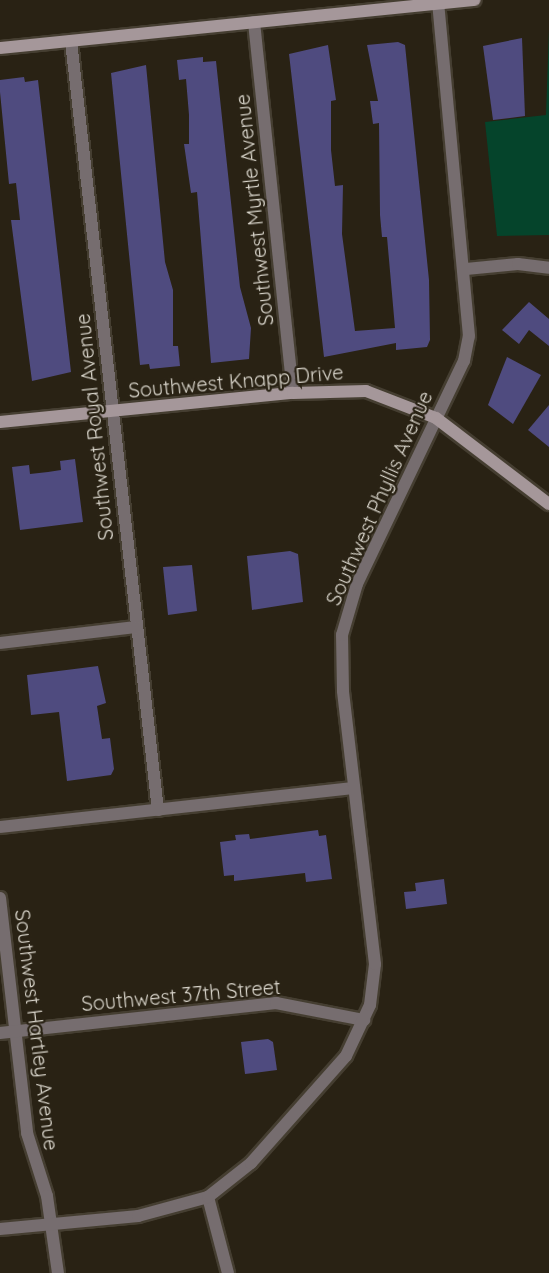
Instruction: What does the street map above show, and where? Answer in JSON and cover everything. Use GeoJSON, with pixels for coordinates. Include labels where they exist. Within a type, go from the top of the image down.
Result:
{"type":"FeatureCollection","features":[{"type":"Feature","properties":{"kind":"street"},"geometry":{"type":"LineString","coordinates":[[0,48],[476,0]]}},
{"type":"Feature","properties":{"kind":"street","name":"Southwest Phyllis Avenue"},"geometry":{"type":"LineString","coordinates":[[208,1197],[251,1163],[346,1056],[364,1020],[375,964],[341,660],[347,611],[464,361],[469,336],[466,269],[438,4]]}},
{"type":"Feature","properties":{"kind":"street","name":"Southwest Myrtle Avenue"},"geometry":{"type":"LineString","coordinates":[[254,22],[293,393]]}},
{"type":"Feature","properties":{"kind":"street","name":"Southwest Royal Avenue"},"geometry":{"type":"LineString","coordinates":[[71,40],[111,411],[158,810]]}},
{"type":"Feature","properties":{"kind":"street"},"geometry":{"type":"LineString","coordinates":[[466,269],[518,264],[549,268]]}},
{"type":"Feature","properties":{"kind":"street","name":"Southwest Knapp Drive"},"geometry":{"type":"LineString","coordinates":[[0,422],[293,393],[366,391],[436,418],[549,504]]}},
{"type":"Feature","properties":{"kind":"street"},"geometry":{"type":"LineString","coordinates":[[0,643],[136,627]]}},
{"type":"Feature","properties":{"kind":"street"},"geometry":{"type":"LineString","coordinates":[[0,827],[354,788]]}},
{"type":"Feature","properties":{"kind":"street","name":"Southwest Hartley Avenue"},"geometry":{"type":"LineString","coordinates":[[0,897],[31,1155],[53,1224],[58,1273]]}},
{"type":"Feature","properties":{"kind":"street","name":"Southwest 37th Street"},"geometry":{"type":"LineString","coordinates":[[0,1033],[276,1003],[364,1020]]}},
{"type":"Feature","properties":{"kind":"street"},"geometry":{"type":"LineString","coordinates":[[0,1229],[138,1216],[208,1197],[228,1273]]}},
{"type":"Feature","properties":{"kind":"green space"},"geometry":{"type":"Polygon","coordinates":[[[549,30],[549,235],[497,236],[485,122],[546,115],[549,30]]]}},
{"type":"Feature","properties":{"kind":"building"},"geometry":{"type":"Polygon","coordinates":[[[522,38],[525,116],[493,120],[483,46],[522,38]]]}},
{"type":"Feature","properties":{"kind":"building"},"geometry":{"type":"Polygon","coordinates":[[[398,42],[405,45],[429,280],[430,340],[427,347],[396,350],[396,343],[324,357],[289,54],[328,45],[336,100],[331,101],[331,150],[335,186],[343,185],[342,234],[355,331],[395,328],[387,237],[382,237],[380,215],[379,123],[373,124],[370,101],[378,101],[367,45],[398,42]]]}},
{"type":"Feature","properties":{"kind":"building"},"geometry":{"type":"Polygon","coordinates":[[[203,57],[203,62],[216,61],[240,287],[251,328],[249,359],[211,363],[197,192],[191,193],[184,144],[189,144],[186,79],[179,80],[177,60],[203,57]]]}},
{"type":"Feature","properties":{"kind":"building"},"geometry":{"type":"Polygon","coordinates":[[[146,65],[165,262],[173,290],[173,346],[178,346],[180,366],[150,369],[149,364],[140,365],[111,73],[146,65]]]}},
{"type":"Feature","properties":{"kind":"building"},"geometry":{"type":"Polygon","coordinates":[[[24,77],[25,82],[38,80],[71,372],[32,381],[11,220],[20,220],[16,183],[9,184],[0,92],[0,80],[24,77]]]}},
{"type":"Feature","properties":{"kind":"building"},"geometry":{"type":"Polygon","coordinates":[[[529,302],[549,319],[549,346],[529,330],[519,344],[502,330],[529,302]]]}},
{"type":"Feature","properties":{"kind":"building"},"geometry":{"type":"Polygon","coordinates":[[[507,357],[541,375],[513,424],[488,405],[507,357]]]}},
{"type":"Feature","properties":{"kind":"building"},"geometry":{"type":"Polygon","coordinates":[[[549,405],[549,447],[528,430],[549,405]]]}},
{"type":"Feature","properties":{"kind":"building"},"geometry":{"type":"Polygon","coordinates":[[[75,459],[83,522],[20,530],[12,467],[29,465],[30,474],[48,472],[61,470],[60,461],[75,459]]]}},
{"type":"Feature","properties":{"kind":"building"},"geometry":{"type":"Polygon","coordinates":[[[290,551],[298,554],[303,602],[252,610],[247,556],[290,551]]]}},
{"type":"Feature","properties":{"kind":"building"},"geometry":{"type":"Polygon","coordinates":[[[192,565],[197,611],[168,615],[163,567],[192,565]]]}},
{"type":"Feature","properties":{"kind":"building"},"geometry":{"type":"Polygon","coordinates":[[[98,666],[106,703],[97,706],[102,739],[110,738],[114,769],[111,775],[67,781],[59,712],[31,715],[27,675],[98,666]]]}},
{"type":"Feature","properties":{"kind":"building"},"geometry":{"type":"Polygon","coordinates":[[[318,830],[319,836],[326,835],[332,879],[306,882],[305,873],[234,881],[234,875],[224,876],[220,842],[236,840],[235,835],[249,834],[250,839],[318,830]]]}},
{"type":"Feature","properties":{"kind":"building"},"geometry":{"type":"Polygon","coordinates":[[[444,879],[447,904],[406,909],[404,892],[416,891],[415,883],[444,879]]]}},
{"type":"Feature","properties":{"kind":"building"},"geometry":{"type":"Polygon","coordinates":[[[268,1039],[273,1042],[277,1070],[245,1074],[241,1042],[268,1039]]]}}]}
